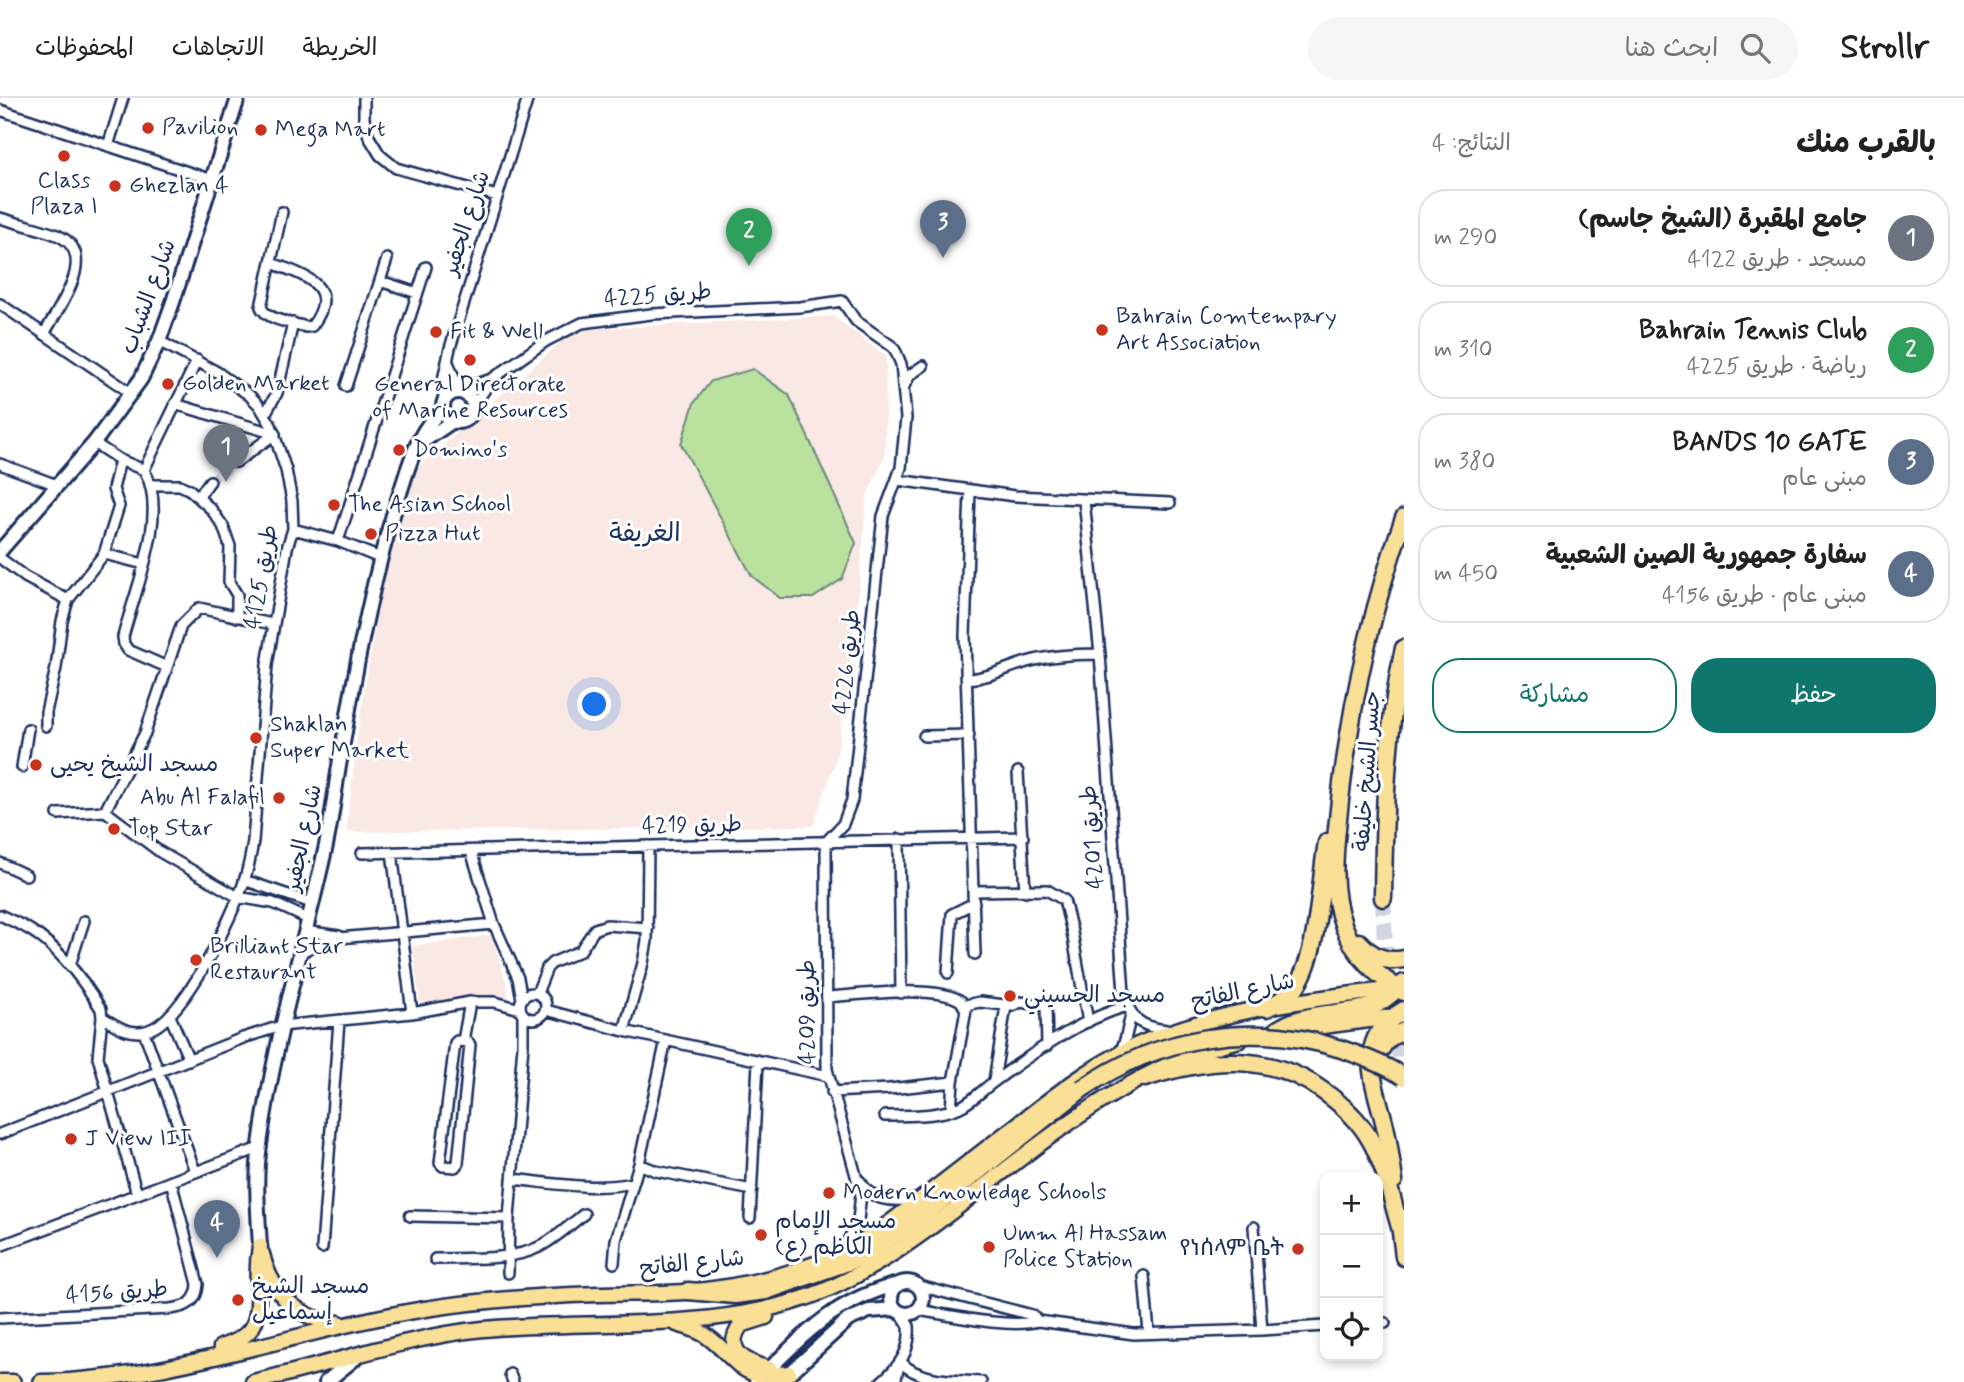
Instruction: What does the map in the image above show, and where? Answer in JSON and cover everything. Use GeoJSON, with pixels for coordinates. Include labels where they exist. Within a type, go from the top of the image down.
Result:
{"type":"FeatureCollection","features":[{"type":"Feature","properties":{"kind":"highway"},"geometry":{"type":"LineString","coordinates":[[1404,519],[1377,604],[1362,665],[1342,782],[1334,851],[1337,899],[1343,925],[1365,962],[1394,990],[1401,1012],[1375,1037],[1371,1050],[1371,1070],[1385,1126],[1404,1257]]}},
{"type":"Feature","properties":{"kind":"highway","name":"جسر الشيخ خليفة"},"geometry":{"type":"LineString","coordinates":[[1383,898],[1386,782],[1391,720],[1404,648]]}},
{"type":"Feature","properties":{"kind":"highway"},"geometry":{"type":"LineString","coordinates":[[1267,1008],[1297,986],[1305,970],[1331,816],[1342,782]]}},
{"type":"Feature","properties":{"kind":"highway"},"geometry":{"type":"LineString","coordinates":[[1343,925],[1372,954],[1388,961],[1404,959]]}},
{"type":"Feature","properties":{"kind":"highway"},"geometry":{"type":"LineString","coordinates":[[1273,1033],[1294,1021],[1370,1006],[1394,990]]}},
{"type":"Feature","properties":{"kind":"highway"},"geometry":{"type":"LineString","coordinates":[[1371,1070],[1386,1041],[1404,1031]]}},
{"type":"Feature","properties":{"kind":"highway"},"geometry":{"type":"LineString","coordinates":[[688,1292],[735,1295],[766,1291],[862,1257],[918,1219],[1082,1089],[1122,1064],[1161,1049],[1200,1039],[1275,1034],[1328,1045],[1380,1064],[1404,1077]]}},
{"type":"Feature","properties":{"kind":"highway"},"geometry":{"type":"LineString","coordinates":[[1145,1078],[1186,1066],[1230,1060],[1252,1061],[1296,1074],[1337,1100],[1368,1136],[1378,1155],[1400,1227]]}},
{"type":"Feature","properties":{"kind":"main road","name":"شارع الفاتح"},"geometry":{"type":"LineString","coordinates":[[41,1382],[102,1378],[186,1363],[423,1309],[494,1300],[603,1293],[688,1292],[752,1282],[843,1253],[891,1222],[1054,1098],[1119,1053],[1172,1031],[1217,1018],[1394,990]]}},
{"type":"Feature","properties":{"kind":"main road","name":"شارع الفاتح"},"geometry":{"type":"LineString","coordinates":[[253,1382],[276,1380],[360,1354],[447,1334],[483,1329],[666,1321],[732,1315],[791,1303],[850,1279],[890,1256],[1081,1115],[1175,1063],[1219,1046],[1273,1033],[1401,1012]]}},
{"type":"Feature","properties":{"kind":"main road"},"geometry":{"type":"LineString","coordinates":[[260,1246],[271,1282],[284,1299],[311,1317],[352,1324]]}},
{"type":"Feature","properties":{"kind":"main road"},"geometry":{"type":"LineString","coordinates":[[186,1363],[200,1354],[240,1340],[254,1325],[259,1307],[257,1280],[260,1246]]}},
{"type":"Feature","properties":{"kind":"main road"},"geometry":{"type":"LineString","coordinates":[[762,1377],[735,1347],[737,1331],[741,1325],[748,1322],[780,1313],[791,1303]]}},
{"type":"Feature","properties":{"kind":"main road"},"geometry":{"type":"LineString","coordinates":[[666,1321],[693,1328],[708,1336],[742,1375],[784,1378]]}},
{"type":"Feature","properties":{"kind":"main road"},"geometry":{"type":"LineString","coordinates":[[0,1381],[13,1382]]}},
{"type":"Feature","properties":{"kind":"street"},"geometry":{"type":"LineString","coordinates":[[108,146],[123,98]]}},
{"type":"Feature","properties":{"kind":"street","name":"شارع الشباب"},"geometry":{"type":"LineString","coordinates":[[0,551],[94,443],[141,379],[159,341],[238,98]]}},
{"type":"Feature","properties":{"kind":"street"},"geometry":{"type":"LineString","coordinates":[[364,98],[364,119],[369,137],[380,155],[396,167],[497,197]]}},
{"type":"Feature","properties":{"kind":"street","name":"شارع الجفير"},"geometry":{"type":"LineString","coordinates":[[260,1246],[257,1175],[259,1148],[281,1026],[326,848],[347,722],[380,558],[404,480],[419,444],[428,424],[444,405],[443,380],[448,360],[528,98]]}},
{"type":"Feature","properties":{"kind":"street"},"geometry":{"type":"LineString","coordinates":[[0,110],[212,180]]}},
{"type":"Feature","properties":{"kind":"street"},"geometry":{"type":"LineString","coordinates":[[271,263],[306,275],[317,283],[322,302],[314,324],[306,327],[264,314],[261,310],[271,263],[282,212]]}},
{"type":"Feature","properties":{"kind":"street"},"geometry":{"type":"LineString","coordinates":[[0,218],[57,235],[71,245],[76,254],[77,272],[44,334]]}},
{"type":"Feature","properties":{"kind":"street"},"geometry":{"type":"LineString","coordinates":[[346,386],[387,259]]}},
{"type":"Feature","properties":{"kind":"street"},"geometry":{"type":"LineString","coordinates":[[338,541],[426,267]]}},
{"type":"Feature","properties":{"kind":"street"},"geometry":{"type":"LineString","coordinates":[[380,281],[417,293]]}},
{"type":"Feature","properties":{"kind":"street","name":"طريق 4225"},"geometry":{"type":"LineString","coordinates":[[461,392],[492,379],[559,333],[594,320],[651,314],[800,307],[842,301]]}},
{"type":"Feature","properties":{"kind":"street","name":"طريق 4226"},"geometry":{"type":"LineString","coordinates":[[826,842],[843,824],[852,800],[883,516],[901,468],[906,432],[901,364],[893,347],[856,321],[842,301]]}},
{"type":"Feature","properties":{"kind":"street"},"geometry":{"type":"LineString","coordinates":[[0,304],[131,393]]}},
{"type":"Feature","properties":{"kind":"street"},"geometry":{"type":"LineString","coordinates":[[265,414],[279,386],[293,323]]}},
{"type":"Feature","properties":{"kind":"street","name":"طريق 4125"},"geometry":{"type":"LineString","coordinates":[[159,341],[197,360],[237,385],[259,405],[275,434],[286,470],[292,501],[293,528],[272,624],[262,707],[253,841],[244,880],[239,897],[207,961],[170,1016]]}},
{"type":"Feature","properties":{"kind":"street"},"geometry":{"type":"LineString","coordinates":[[144,470],[197,360]]}},
{"type":"Feature","properties":{"kind":"street"},"geometry":{"type":"LineString","coordinates":[[419,444],[453,421],[467,419],[473,407],[471,398],[461,392],[448,360]]}},
{"type":"Feature","properties":{"kind":"street"},"geometry":{"type":"LineString","coordinates":[[903,391],[910,374],[923,366]]}},
{"type":"Feature","properties":{"kind":"street","name":"طريق 4225"},"geometry":{"type":"LineString","coordinates":[[473,407],[492,379]]}},
{"type":"Feature","properties":{"kind":"street"},"geometry":{"type":"LineString","coordinates":[[453,421],[446,417],[444,405],[452,393],[461,392]]}},
{"type":"Feature","properties":{"kind":"street"},"geometry":{"type":"LineString","coordinates":[[175,404],[275,434]]}},
{"type":"Feature","properties":{"kind":"street"},"geometry":{"type":"LineString","coordinates":[[236,462],[275,434]]}},
{"type":"Feature","properties":{"kind":"street"},"geometry":{"type":"LineString","coordinates":[[94,443],[120,460],[144,470],[150,485],[153,526],[123,637],[128,650],[167,667]]}},
{"type":"Feature","properties":{"kind":"street"},"geometry":{"type":"LineString","coordinates":[[46,726],[46,712],[56,668],[62,621],[68,600],[104,554],[119,506],[113,489],[120,460]]}},
{"type":"Feature","properties":{"kind":"street"},"geometry":{"type":"LineString","coordinates":[[0,464],[57,485]]}},
{"type":"Feature","properties":{"kind":"street"},"geometry":{"type":"LineString","coordinates":[[897,480],[970,491],[1084,500],[1170,503]]}},
{"type":"Feature","properties":{"kind":"street"},"geometry":{"type":"LineString","coordinates":[[199,496],[210,481]]}},
{"type":"Feature","properties":{"kind":"street"},"geometry":{"type":"LineString","coordinates":[[150,485],[180,485],[199,496],[223,526],[230,546],[229,582],[237,595],[237,617]]}},
{"type":"Feature","properties":{"kind":"street"},"geometry":{"type":"LineString","coordinates":[[970,491],[966,585],[967,679],[975,954]]}},
{"type":"Feature","properties":{"kind":"street"},"geometry":{"type":"LineString","coordinates":[[967,679],[982,678],[1050,657],[1100,654],[1084,500]]}},
{"type":"Feature","properties":{"kind":"street"},"geometry":{"type":"LineString","coordinates":[[293,528],[338,541],[380,558]]}},
{"type":"Feature","properties":{"kind":"street"},"geometry":{"type":"LineString","coordinates":[[104,554],[144,564]]}},
{"type":"Feature","properties":{"kind":"street"},"geometry":{"type":"LineString","coordinates":[[0,558],[25,577],[68,600]]}},
{"type":"Feature","properties":{"kind":"street"},"geometry":{"type":"LineString","coordinates":[[105,811],[145,733],[181,626],[199,608],[272,624]]}},
{"type":"Feature","properties":{"kind":"street","name":"طريق 4201"},"geometry":{"type":"LineString","coordinates":[[1100,654],[1120,958],[1129,1011],[1125,1040],[1119,1053]]}},
{"type":"Feature","properties":{"kind":"street"},"geometry":{"type":"LineString","coordinates":[[22,767],[28,729]]}},
{"type":"Feature","properties":{"kind":"street"},"geometry":{"type":"LineString","coordinates":[[924,736],[969,735]]}},
{"type":"Feature","properties":{"kind":"street"},"geometry":{"type":"LineString","coordinates":[[1018,772],[1025,891]]}},
{"type":"Feature","properties":{"kind":"street"},"geometry":{"type":"LineString","coordinates":[[58,814],[105,811],[160,852],[239,897],[273,903],[306,925],[352,936]]}},
{"type":"Feature","properties":{"kind":"street","name":"طريق 4219"},"geometry":{"type":"LineString","coordinates":[[362,853],[1023,837]]}},
{"type":"Feature","properties":{"kind":"street"},"geometry":{"type":"LineString","coordinates":[[899,839],[901,993]]}},
{"type":"Feature","properties":{"kind":"street","name":"طريق 4209"},"geometry":{"type":"LineString","coordinates":[[826,842],[828,1076],[858,1177],[860,1212],[843,1253]]}},
{"type":"Feature","properties":{"kind":"street"},"geometry":{"type":"LineString","coordinates":[[624,1031],[643,963],[648,928],[648,846]]}},
{"type":"Feature","properties":{"kind":"street"},"geometry":{"type":"LineString","coordinates":[[471,851],[494,924],[518,978],[522,999],[523,1045],[509,1218],[508,1273]]}},
{"type":"Feature","properties":{"kind":"street"},"geometry":{"type":"LineString","coordinates":[[392,852],[412,1013]]}},
{"type":"Feature","properties":{"kind":"street"},"geometry":{"type":"LineString","coordinates":[[0,863],[26,875]]}},
{"type":"Feature","properties":{"kind":"street"},"geometry":{"type":"LineString","coordinates":[[244,880],[312,903]]}},
{"type":"Feature","properties":{"kind":"street"},"geometry":{"type":"LineString","coordinates":[[974,891],[1053,892],[1064,900],[1087,1022]]}},
{"type":"Feature","properties":{"kind":"street"},"geometry":{"type":"LineString","coordinates":[[273,903],[278,893]]}},
{"type":"Feature","properties":{"kind":"street"},"geometry":{"type":"LineString","coordinates":[[948,973],[950,918],[952,914],[974,903]]}},
{"type":"Feature","properties":{"kind":"street"},"geometry":{"type":"LineString","coordinates":[[0,915],[38,935],[70,965],[101,1009],[97,1049],[137,1194]]}},
{"type":"Feature","properties":{"kind":"street"},"geometry":{"type":"LineString","coordinates":[[70,965],[84,921]]}},
{"type":"Feature","properties":{"kind":"street"},"geometry":{"type":"LineString","coordinates":[[300,953],[326,941],[352,936],[494,924]]}},
{"type":"Feature","properties":{"kind":"street"},"geometry":{"type":"LineString","coordinates":[[522,999],[536,993],[552,963],[580,951],[595,929],[607,925],[648,928]]}},
{"type":"Feature","properties":{"kind":"street"},"geometry":{"type":"LineString","coordinates":[[518,978],[544,998],[546,1010]]}},
{"type":"Feature","properties":{"kind":"street"},"geometry":{"type":"LineString","coordinates":[[828,997],[901,993],[945,994],[956,997],[965,1005],[951,1110]]}},
{"type":"Feature","properties":{"kind":"street"},"geometry":{"type":"LineString","coordinates":[[463,1041],[470,1002]]}},
{"type":"Feature","properties":{"kind":"street"},"geometry":{"type":"LineString","coordinates":[[0,1134],[281,1026],[412,1013],[470,1002],[495,1002],[522,1012],[529,1019],[537,1019]]}},
{"type":"Feature","properties":{"kind":"street"},"geometry":{"type":"LineString","coordinates":[[965,1005],[980,1002],[1013,1006],[1020,1002],[1046,1006],[1048,1045]]}},
{"type":"Feature","properties":{"kind":"street"},"geometry":{"type":"LineString","coordinates":[[994,1081],[1006,1006]]}},
{"type":"Feature","properties":{"kind":"street"},"geometry":{"type":"LineString","coordinates":[[546,1010],[624,1031],[828,1076]]}},
{"type":"Feature","properties":{"kind":"street"},"geometry":{"type":"LineString","coordinates":[[523,1045],[529,1029],[546,1010]]}},
{"type":"Feature","properties":{"kind":"street"},"geometry":{"type":"LineString","coordinates":[[885,1116],[932,1114],[951,1110],[968,1102],[1048,1045],[1099,1015],[1129,1011],[1152,1028],[1172,1031]]}},
{"type":"Feature","properties":{"kind":"street"},"geometry":{"type":"LineString","coordinates":[[102,1017],[127,1032],[144,1032],[158,1027],[170,1016],[189,1060]]}},
{"type":"Feature","properties":{"kind":"street"},"geometry":{"type":"LineString","coordinates":[[322,1248],[339,1021]]}},
{"type":"Feature","properties":{"kind":"street"},"geometry":{"type":"LineString","coordinates":[[144,1032],[195,1171]]}},
{"type":"Feature","properties":{"kind":"street"},"geometry":{"type":"LineString","coordinates":[[614,1263],[616,1240],[639,1164],[666,1040]]}},
{"type":"Feature","properties":{"kind":"street"},"geometry":{"type":"LineString","coordinates":[[457,1041],[463,1041],[470,1045],[458,1165],[443,1166],[440,1163],[455,1044],[457,1041]]}},
{"type":"Feature","properties":{"kind":"street"},"geometry":{"type":"LineString","coordinates":[[750,1218],[758,1062]]}},
{"type":"Feature","properties":{"kind":"street"},"geometry":{"type":"LineString","coordinates":[[832,1092],[953,1082]]}},
{"type":"Feature","properties":{"kind":"street"},"geometry":{"type":"LineString","coordinates":[[0,1246],[259,1148]]}},
{"type":"Feature","properties":{"kind":"street"},"geometry":{"type":"LineString","coordinates":[[639,1164],[679,1176],[752,1190]]}},
{"type":"Feature","properties":{"kind":"street"},"geometry":{"type":"LineString","coordinates":[[858,1177],[864,1188],[874,1197],[890,1200],[921,1199]]}},
{"type":"Feature","properties":{"kind":"street"},"geometry":{"type":"LineString","coordinates":[[512,1178],[594,1187],[633,1183]]}},
{"type":"Feature","properties":{"kind":"street","name":"طريق 4156"},"geometry":{"type":"LineString","coordinates":[[0,1318],[170,1310],[187,1306],[194,1300],[198,1284],[172,1181]]}},
{"type":"Feature","properties":{"kind":"street"},"geometry":{"type":"LineString","coordinates":[[435,1259],[508,1255],[538,1248],[584,1214]]}},
{"type":"Feature","properties":{"kind":"street"},"geometry":{"type":"LineString","coordinates":[[410,1216],[509,1218]]}},
{"type":"Feature","properties":{"kind":"street"},"geometry":{"type":"LineString","coordinates":[[1254,1227],[1262,1330]]}},
{"type":"Feature","properties":{"kind":"street"},"geometry":{"type":"LineString","coordinates":[[1144,1276],[1149,1333]]}},
{"type":"Feature","properties":{"kind":"street"},"geometry":{"type":"LineString","coordinates":[[762,1377],[810,1328],[832,1312],[870,1292],[909,1281],[919,1286],[1032,1315],[1038,1321]]}},
{"type":"Feature","properties":{"kind":"street"},"geometry":{"type":"LineString","coordinates":[[895,1382],[910,1332],[908,1321],[898,1311],[891,1296],[898,1284]]}},
{"type":"Feature","properties":{"kind":"street"},"geometry":{"type":"LineString","coordinates":[[784,1378],[848,1320],[869,1311],[912,1314],[918,1310],[924,1295],[919,1286]]}},
{"type":"Feature","properties":{"kind":"street"},"geometry":{"type":"LineString","coordinates":[[990,1321],[995,1307]]}},
{"type":"Feature","properties":{"kind":"street"},"geometry":{"type":"LineString","coordinates":[[918,1310],[990,1321],[1038,1321],[1103,1331],[1149,1333],[1320,1326]]}},
{"type":"Feature","properties":{"kind":"street"},"geometry":{"type":"LineString","coordinates":[[326,1382],[360,1354]]}},
{"type":"Feature","properties":{"kind":"street"},"geometry":{"type":"LineString","coordinates":[[881,1382],[900,1364]]}},
{"type":"Feature","properties":{"kind":"street"},"geometry":{"type":"LineString","coordinates":[[900,1364],[923,1376],[981,1382]]}},
{"type":"Feature","properties":{"kind":"shaded area"},"geometry":{"type":"Polygon","coordinates":[[[833,316],[886,356],[885,456],[867,495],[858,597],[837,756],[813,826],[346,832],[358,733],[383,576],[413,471],[575,330],[833,316]]]}},
{"type":"Feature","properties":{"kind":"shaded area"},"geometry":{"type":"Polygon","coordinates":[[[492,935],[510,998],[420,1002],[413,946],[492,935]]]}},
{"type":"Feature","properties":{"kind":"green space"},"geometry":{"type":"Polygon","coordinates":[[[753,369],[789,395],[856,543],[842,579],[813,598],[780,598],[752,576],[681,444],[694,403],[711,381],[753,369]]]}},
{"type":"Feature","properties":{"kind":"tunnel"},"geometry":{"type":"LineString","coordinates":[[210,481],[236,462]]}},
{"type":"Feature","properties":{"kind":"tunnel"},"geometry":{"type":"LineString","coordinates":[[1383,898],[1386,968],[1404,1083]]}},
{"type":"Feature","properties":{"kind":"place","name":"Pavilion"},"geometry":{"type":"Point","coordinates":[148,128]}},
{"type":"Feature","properties":{"kind":"place","name":"Mega Mart"},"geometry":{"type":"Point","coordinates":[261,130]}},
{"type":"Feature","properties":{"kind":"place","name":"Class Plaza I"},"geometry":{"type":"Point","coordinates":[64,156]}},
{"type":"Feature","properties":{"kind":"place","name":"Ghezlan 4"},"geometry":{"type":"Point","coordinates":[115,186]}},
{"type":"Feature","properties":{"kind":"place","name":"BANDS 10 GATE"},"geometry":{"type":"Point","coordinates":[943,258]}},
{"type":"Feature","properties":{"kind":"place","name":"Bahrain Tennis Club"},"geometry":{"type":"Point","coordinates":[749,266]}},
{"type":"Feature","properties":{"kind":"place","name":"Bahrain Comtempary Art Association"},"geometry":{"type":"Point","coordinates":[1102,330]}},
{"type":"Feature","properties":{"kind":"place","name":"Fit & Well"},"geometry":{"type":"Point","coordinates":[436,332]}},
{"type":"Feature","properties":{"kind":"place","name":"General Directorate of Marine Resources"},"geometry":{"type":"Point","coordinates":[470,360]}},
{"type":"Feature","properties":{"kind":"place","name":"Golden Market"},"geometry":{"type":"Point","coordinates":[168,384]}},
{"type":"Feature","properties":{"kind":"place","name":"Domino's"},"geometry":{"type":"Point","coordinates":[399,450]}},
{"type":"Feature","properties":{"kind":"place","name":"جامع المقبرة (الشيخ جاسم)"},"geometry":{"type":"Point","coordinates":[226,482]}},
{"type":"Feature","properties":{"kind":"place","name":"The Asian School"},"geometry":{"type":"Point","coordinates":[334,505]}},
{"type":"Feature","properties":{"kind":"place","name":"Pizza Hut"},"geometry":{"type":"Point","coordinates":[371,534]}},
{"type":"Feature","properties":{"kind":"place","name":"Shaklan Super Market"},"geometry":{"type":"Point","coordinates":[256,738]}},
{"type":"Feature","properties":{"kind":"place","name":"مسجد الشيخ يحيى"},"geometry":{"type":"Point","coordinates":[36,765]}},
{"type":"Feature","properties":{"kind":"place","name":"Abu Al Falafil"},"geometry":{"type":"Point","coordinates":[279,798]}},
{"type":"Feature","properties":{"kind":"place","name":"Top Star"},"geometry":{"type":"Point","coordinates":[114,829]}},
{"type":"Feature","properties":{"kind":"place","name":"Brilliant Star Restaurant"},"geometry":{"type":"Point","coordinates":[196,960]}},
{"type":"Feature","properties":{"kind":"place","name":"مسجد الحسيني"},"geometry":{"type":"Point","coordinates":[1010,996]}},
{"type":"Feature","properties":{"kind":"place","name":"J View III"},"geometry":{"type":"Point","coordinates":[71,1139]}},
{"type":"Feature","properties":{"kind":"place","name":"Modern Knowledge Schools"},"geometry":{"type":"Point","coordinates":[829,1193]}},
{"type":"Feature","properties":{"kind":"place","name":"مسجد الإمام الكاظم (ع)"},"geometry":{"type":"Point","coordinates":[761,1235]}},
{"type":"Feature","properties":{"kind":"place","name":"Umm Al Hassam Police Station"},"geometry":{"type":"Point","coordinates":[989,1247]}},
{"type":"Feature","properties":{"kind":"place","name":"የነሰላም ቤት"},"geometry":{"type":"Point","coordinates":[1298,1249]}},
{"type":"Feature","properties":{"kind":"place","name":"سفارة جمهورية الصين الشعبية"},"geometry":{"type":"Point","coordinates":[217,1258]}},
{"type":"Feature","properties":{"kind":"place","name":"مسجد الشيخ إسماعيل"},"geometry":{"type":"Point","coordinates":[238,1300]}},
{"type":"Feature","properties":{"kind":"district","name":"الغريفة"},"geometry":{"type":"Point","coordinates":[645,534]}}]}
